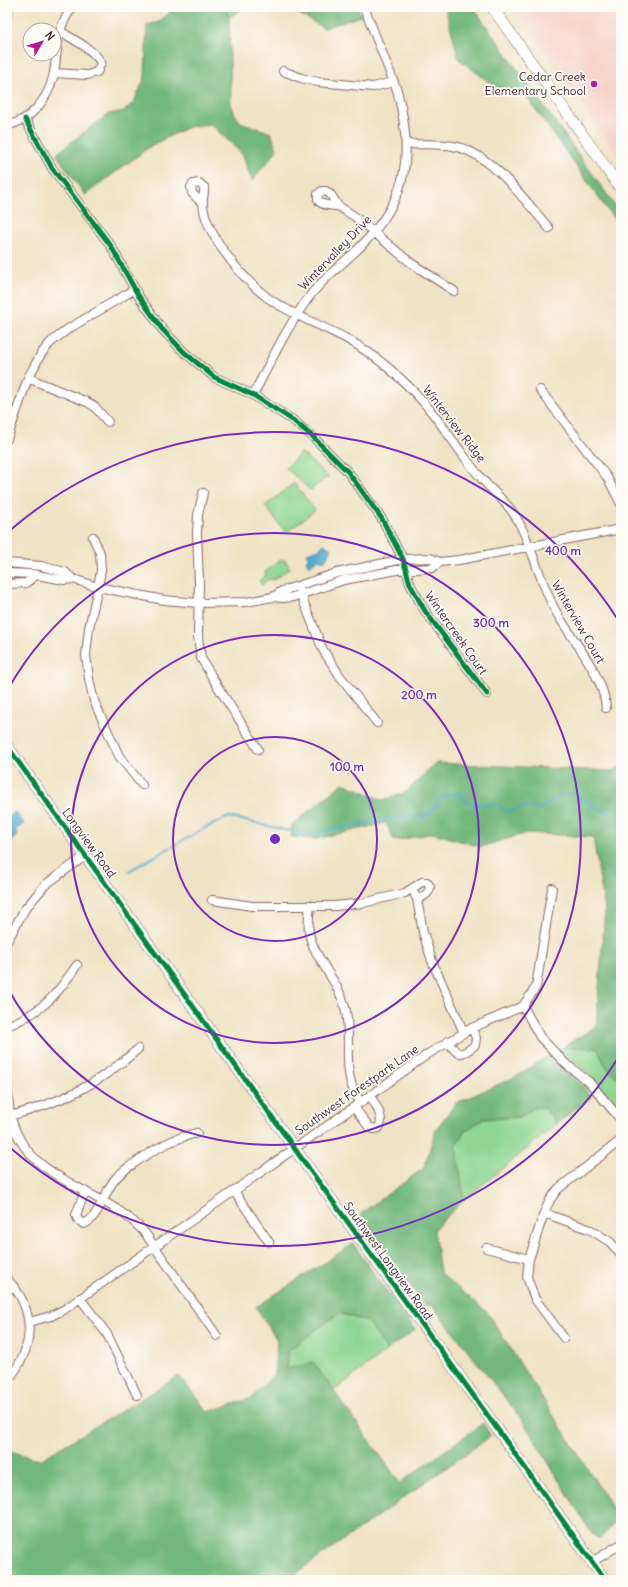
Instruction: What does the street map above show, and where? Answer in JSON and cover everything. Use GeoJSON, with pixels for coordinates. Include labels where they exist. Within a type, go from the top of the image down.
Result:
{"type":"FeatureCollection","features":[{"type":"Feature","properties":{"kind":"street"},"geometry":{"type":"LineString","coordinates":[[62,26],[68,13],[73,7]]}},
{"type":"Feature","properties":{"kind":"street","name":"Wintervalley Drive"},"geometry":{"type":"LineString","coordinates":[[253,395],[297,314],[319,285],[374,232],[388,214],[403,178],[407,144],[405,125],[394,82],[364,7]]}},
{"type":"Feature","properties":{"kind":"street"},"geometry":{"type":"LineString","coordinates":[[492,7],[621,189]]}},
{"type":"Feature","properties":{"kind":"street"},"geometry":{"type":"LineString","coordinates":[[54,73],[87,75],[97,72],[101,63],[99,57],[62,32]]}},
{"type":"Feature","properties":{"kind":"street"},"geometry":{"type":"LineString","coordinates":[[7,125],[14,124],[25,119],[39,106],[48,91],[54,73],[56,62]]}},
{"type":"Feature","properties":{"kind":"street"},"geometry":{"type":"LineString","coordinates":[[283,71],[301,78],[318,82],[373,87],[394,82]]}},
{"type":"Feature","properties":{"kind":"street","name":"Wintercreek Court"},"geometry":{"type":"LineString","coordinates":[[25,119],[52,168],[111,246],[134,289],[162,330],[184,352],[214,377],[253,395],[294,421],[312,436],[348,472],[382,519],[402,559],[410,584],[425,611],[487,694]]}},
{"type":"Feature","properties":{"kind":"street"},"geometry":{"type":"LineString","coordinates":[[407,144],[453,146],[479,157],[497,170],[549,228]]}},
{"type":"Feature","properties":{"kind":"street","name":"Winterview Ridge"},"geometry":{"type":"LineString","coordinates":[[202,203],[209,225],[216,239],[241,274],[268,298],[347,340],[372,356],[415,393],[434,414],[482,479],[510,509],[519,524],[529,547]]}},
{"type":"Feature","properties":{"kind":"street"},"geometry":{"type":"LineString","coordinates":[[338,206],[354,216],[411,262],[454,291]]}},
{"type":"Feature","properties":{"kind":"street"},"geometry":{"type":"LineString","coordinates":[[7,439],[28,378],[41,354],[58,336],[134,289]]}},
{"type":"Feature","properties":{"kind":"street"},"geometry":{"type":"LineString","coordinates":[[28,378],[88,402],[94,406],[108,422]]}},
{"type":"Feature","properties":{"kind":"street"},"geometry":{"type":"LineString","coordinates":[[540,390],[607,477],[621,504]]}},
{"type":"Feature","properties":{"kind":"street"},"geometry":{"type":"LineString","coordinates":[[203,493],[198,515],[197,533],[200,583],[198,603],[198,637],[201,658],[218,688],[258,749]]}},
{"type":"Feature","properties":{"kind":"street"},"geometry":{"type":"LineString","coordinates":[[273,597],[282,591],[337,573],[402,559],[430,558],[440,562],[459,560],[621,529]]}},
{"type":"Feature","properties":{"kind":"street"},"geometry":{"type":"LineString","coordinates":[[93,537],[100,553],[101,570],[89,628],[86,655],[94,701],[119,756],[142,786]]}},
{"type":"Feature","properties":{"kind":"street","name":"Winterview Court"},"geometry":{"type":"LineString","coordinates":[[529,547],[546,592],[591,667],[605,698],[606,708]]}},
{"type":"Feature","properties":{"kind":"street"},"geometry":{"type":"LineString","coordinates":[[7,573],[36,575],[64,580],[72,579],[98,587],[164,600],[198,603],[246,602],[273,597],[283,598],[301,594],[344,580],[406,569],[432,568],[440,562]]}},
{"type":"Feature","properties":{"kind":"street"},"geometry":{"type":"LineString","coordinates":[[7,563],[41,566],[65,572],[72,579]]}},
{"type":"Feature","properties":{"kind":"street"},"geometry":{"type":"LineString","coordinates":[[7,584],[26,583],[36,575]]}},
{"type":"Feature","properties":{"kind":"street"},"geometry":{"type":"LineString","coordinates":[[298,586],[323,650],[340,676],[377,723]]}},
{"type":"Feature","properties":{"kind":"street","name":"Longview Road"},"geometry":{"type":"LineString","coordinates":[[7,746],[155,953]]}},
{"type":"Feature","properties":{"kind":"street"},"geometry":{"type":"LineString","coordinates":[[7,941],[24,909],[45,885],[85,856]]}},
{"type":"Feature","properties":{"kind":"street"},"geometry":{"type":"LineString","coordinates":[[405,893],[422,882],[427,882],[430,887],[429,892],[423,898],[417,899]]}},
{"type":"Feature","properties":{"kind":"street"},"geometry":{"type":"LineString","coordinates":[[552,888],[536,987],[523,1006],[540,1037],[566,1064],[589,1082],[621,1120]]}},
{"type":"Feature","properties":{"kind":"street"},"geometry":{"type":"LineString","coordinates":[[212,900],[252,906],[334,906],[363,903],[412,892],[416,895],[422,932],[432,961],[464,1033]]}},
{"type":"Feature","properties":{"kind":"street"},"geometry":{"type":"LineString","coordinates":[[310,905],[309,932],[317,952],[338,990],[345,1007],[349,1070],[357,1105],[369,1127],[374,1129],[379,1128],[382,1122],[370,1095]]}},
{"type":"Feature","properties":{"kind":"street","name":"Southwest Longview Road"},"geometry":{"type":"LineString","coordinates":[[155,953],[294,1149],[605,1580]]}},
{"type":"Feature","properties":{"kind":"street"},"geometry":{"type":"LineString","coordinates":[[7,1026],[31,1014],[51,1000],[60,990],[76,965]]}},
{"type":"Feature","properties":{"kind":"street","name":"Southwest Forestpark Lane"},"geometry":{"type":"LineString","coordinates":[[29,1322],[51,1316],[80,1298],[448,1041],[472,1028],[523,1006]]}},
{"type":"Feature","properties":{"kind":"street"},"geometry":{"type":"LineString","coordinates":[[448,1041],[453,1050],[459,1053],[464,1052],[475,1044],[476,1038],[472,1028]]}},
{"type":"Feature","properties":{"kind":"street"},"geometry":{"type":"LineString","coordinates":[[10,1116],[46,1106],[74,1094],[109,1074],[138,1049]]}},
{"type":"Feature","properties":{"kind":"street"},"geometry":{"type":"LineString","coordinates":[[7,1087],[10,1116],[18,1135],[34,1158],[56,1176],[102,1200],[132,1219],[145,1233],[217,1336]]}},
{"type":"Feature","properties":{"kind":"street"},"geometry":{"type":"LineString","coordinates":[[85,1191],[76,1215],[78,1220],[84,1224],[91,1219],[115,1179],[123,1171],[166,1143],[197,1133]]}},
{"type":"Feature","properties":{"kind":"street"},"geometry":{"type":"LineString","coordinates":[[564,1338],[535,1299],[527,1277],[529,1259],[544,1213],[558,1189],[621,1140]]}},
{"type":"Feature","properties":{"kind":"street"},"geometry":{"type":"LineString","coordinates":[[234,1191],[269,1242]]}},
{"type":"Feature","properties":{"kind":"street"},"geometry":{"type":"LineString","coordinates":[[544,1213],[591,1230],[610,1242],[621,1254]]}},
{"type":"Feature","properties":{"kind":"street"},"geometry":{"type":"LineString","coordinates":[[486,1248],[529,1259]]}},
{"type":"Feature","properties":{"kind":"street"},"geometry":{"type":"LineString","coordinates":[[7,1279],[20,1294],[25,1305],[29,1322],[24,1356],[16,1370],[7,1381]]}},
{"type":"Feature","properties":{"kind":"street"},"geometry":{"type":"LineString","coordinates":[[80,1298],[107,1334],[137,1395]]}},
{"type":"Feature","properties":{"kind":"street"},"geometry":{"type":"LineString","coordinates":[[592,1562],[621,1544]]}},
{"type":"Feature","properties":{"kind":"shaded area","name":"Cedar Creek Elementary School"},"geometry":{"type":"Polygon","coordinates":[[[514,7],[621,7],[621,161],[514,7]]]}},
{"type":"Feature","properties":{"kind":"green space"},"geometry":{"type":"Polygon","coordinates":[[[176,7],[224,7],[229,17],[231,108],[240,122],[271,133],[277,150],[252,181],[242,154],[211,124],[188,127],[152,145],[85,195],[56,154],[108,114],[124,111],[134,102],[145,77],[147,25],[159,22],[176,7]]]}},
{"type":"Feature","properties":{"kind":"green space"},"geometry":{"type":"Polygon","coordinates":[[[224,7],[245,7],[229,17],[224,7]]]}},
{"type":"Feature","properties":{"kind":"green space"},"geometry":{"type":"Polygon","coordinates":[[[287,7],[358,7],[361,16],[324,28],[287,7]]]}},
{"type":"Feature","properties":{"kind":"green space"},"geometry":{"type":"Polygon","coordinates":[[[445,7],[473,7],[621,214],[621,229],[524,93],[497,88],[459,59],[445,7]]]}},
{"type":"Feature","properties":{"kind":"green space"},"geometry":{"type":"Polygon","coordinates":[[[14,9],[7,61],[7,12],[14,9]]]}},
{"type":"Feature","properties":{"kind":"green space"},"geometry":{"type":"Polygon","coordinates":[[[301,452],[328,477],[310,490],[286,468],[301,452]]]}},
{"type":"Feature","properties":{"kind":"green space"},"geometry":{"type":"Polygon","coordinates":[[[294,483],[315,510],[286,533],[265,506],[294,483]]]}},
{"type":"Feature","properties":{"kind":"green space"},"geometry":{"type":"Polygon","coordinates":[[[280,560],[285,560],[290,568],[273,580],[269,579],[262,585],[259,581],[266,575],[265,572],[280,560]]]}},
{"type":"Feature","properties":{"kind":"green space"},"geometry":{"type":"Polygon","coordinates":[[[436,763],[612,771],[621,767],[621,1078],[609,1070],[597,1048],[563,1047],[596,1026],[605,910],[593,837],[527,833],[481,847],[433,833],[394,841],[386,823],[316,839],[291,837],[292,825],[343,783],[383,800],[406,792],[436,763]]]}},
{"type":"Feature","properties":{"kind":"green space"},"geometry":{"type":"Polygon","coordinates":[[[563,1047],[597,1048],[609,1070],[621,1078],[621,1113],[585,1070],[559,1049],[563,1047]]]}},
{"type":"Feature","properties":{"kind":"green space"},"geometry":{"type":"Polygon","coordinates":[[[547,1057],[580,1083],[591,1097],[557,1124],[545,1108],[536,1107],[519,1117],[483,1119],[465,1131],[456,1146],[464,1200],[434,1229],[440,1273],[487,1312],[619,1518],[600,1539],[592,1534],[523,1421],[433,1306],[424,1305],[360,1214],[424,1168],[436,1129],[456,1103],[515,1077],[547,1057]]]}},
{"type":"Feature","properties":{"kind":"green space"},"geometry":{"type":"Polygon","coordinates":[[[536,1107],[545,1108],[557,1124],[464,1200],[456,1146],[465,1131],[483,1119],[519,1117],[536,1107]]]}},
{"type":"Feature","properties":{"kind":"green space"},"geometry":{"type":"Polygon","coordinates":[[[353,1244],[415,1330],[387,1350],[368,1322],[339,1313],[289,1350],[287,1369],[313,1362],[400,1483],[483,1423],[491,1436],[287,1580],[7,1580],[7,1450],[40,1460],[179,1376],[208,1412],[252,1398],[274,1374],[277,1340],[256,1307],[353,1244]]]}},
{"type":"Feature","properties":{"kind":"green space"},"geometry":{"type":"Polygon","coordinates":[[[339,1313],[368,1322],[387,1350],[334,1391],[313,1362],[287,1370],[288,1350],[339,1313]]]}},
{"type":"Feature","properties":{"kind":"water"},"geometry":{"type":"Polygon","coordinates":[[[324,544],[331,549],[330,553],[324,561],[318,559],[309,566],[306,561],[308,558],[307,553],[319,549],[324,544]]]}},
{"type":"Feature","properties":{"kind":"water"},"geometry":{"type":"Polygon","coordinates":[[[15,812],[24,824],[15,830],[18,835],[10,841],[7,837],[7,818],[15,812]]]}},
{"type":"Feature","properties":{"kind":"waterway"},"geometry":{"type":"LineString","coordinates":[[129,871],[203,829],[229,817],[307,835],[381,820],[411,816],[424,817],[434,808],[441,797],[458,793],[468,803],[483,805],[495,804],[508,812],[525,807],[540,809],[564,794],[573,794],[606,812],[621,814]]}},
{"type":"Feature","properties":{"kind":"cycle path"},"geometry":{"type":"LineString","coordinates":[[25,119],[52,168],[111,246],[138,295],[162,329],[184,352],[214,377],[253,395],[294,421],[312,436],[348,472],[382,519],[403,559],[410,584],[425,611],[487,694]]}},
{"type":"Feature","properties":{"kind":"cycle path"},"geometry":{"type":"LineString","coordinates":[[7,746],[605,1580]]}},
{"type":"Feature","properties":{"kind":"place","name":"Cedar Creek Elementary School"},"geometry":{"type":"Point","coordinates":[594,84]}}]}
